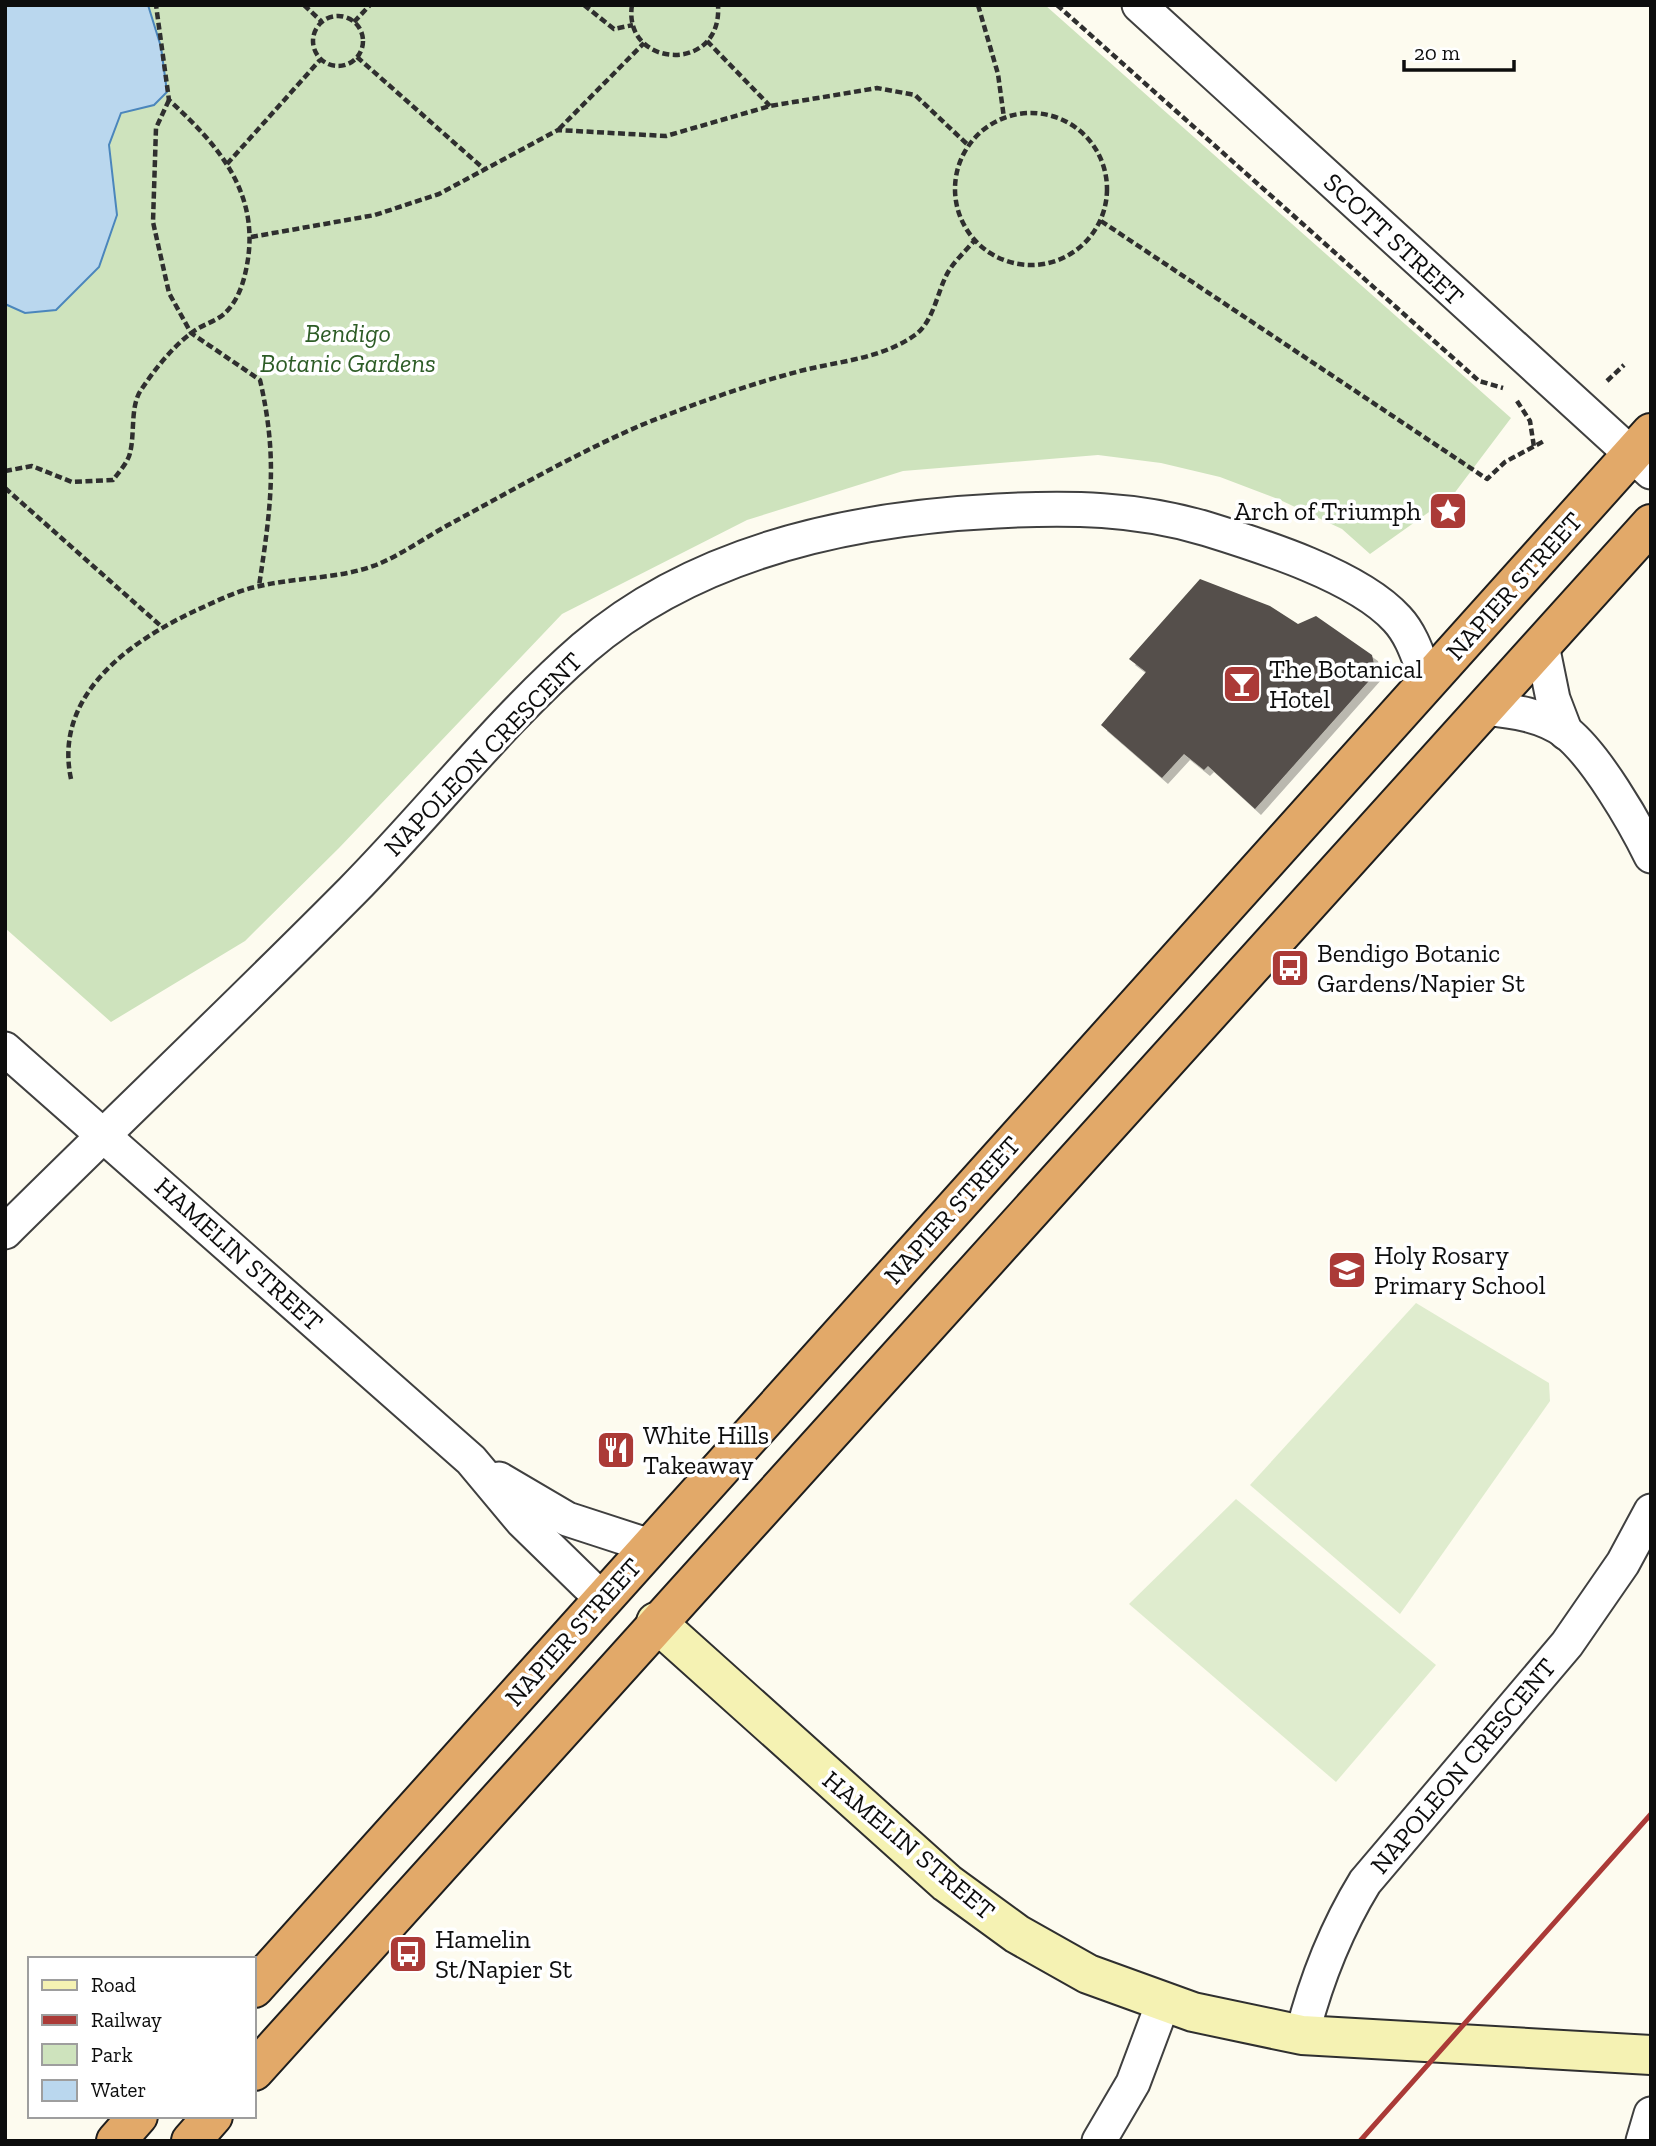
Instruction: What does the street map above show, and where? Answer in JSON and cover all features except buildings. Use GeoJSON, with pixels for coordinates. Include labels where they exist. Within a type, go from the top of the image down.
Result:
{"type":"FeatureCollection","features":[{"type":"Feature","properties":{"kind":"highway","name":"NAPIER STREET"},"geometry":{"type":"LineString","coordinates":[[256,1986],[1428,682],[1644,453]]}},
{"type":"Feature","properties":{"kind":"highway"},"geometry":{"type":"LineString","coordinates":[[256,2069],[656,1622],[1651,524]]}},
{"type":"Feature","properties":{"kind":"highway","name":"HAMELIN STREET"},"geometry":{"type":"LineString","coordinates":[[602,1599],[656,1622]]}},
{"type":"Feature","properties":{"kind":"highway"},"geometry":{"type":"LineString","coordinates":[[116,2141],[136,2118]]}},
{"type":"Feature","properties":{"kind":"highway"},"geometry":{"type":"LineString","coordinates":[[191,2141],[211,2118]]}},
{"type":"Feature","properties":{"kind":"street","name":"SCOTT STREET"},"geometry":{"type":"LineString","coordinates":[[1139,5],[1644,453]]}},
{"type":"Feature","properties":{"kind":"street","name":"NAPOLEON CRESCENT"},"geometry":{"type":"LineString","coordinates":[[5,1232],[105,1137],[362,881],[527,702],[587,645],[654,599],[726,563],[824,533],[916,516],[1055,508],[1121,510],[1186,522],[1262,546],[1337,579],[1380,602],[1410,635],[1428,682]]}},
{"type":"Feature","properties":{"kind":"street"},"geometry":{"type":"LineString","coordinates":[[1542,645],[1553,699],[1566,733]]}},
{"type":"Feature","properties":{"kind":"street"},"geometry":{"type":"LineString","coordinates":[[1485,708],[1536,717],[1566,733],[1585,753],[1628,813],[1651,856]]}},
{"type":"Feature","properties":{"kind":"street","name":"HAMELIN STREET"},"geometry":{"type":"LineString","coordinates":[[5,1049],[471,1460],[522,1521],[602,1599]]}},
{"type":"Feature","properties":{"kind":"street","name":"HAMELIN STREET"},"geometry":{"type":"LineString","coordinates":[[471,1460],[567,1519],[650,1546]]}},
{"type":"Feature","properties":{"kind":"street","name":"NAPOLEON CRESCENT"},"geometry":{"type":"LineString","coordinates":[[1302,2035],[1323,1962],[1365,1882],[1581,1625],[1623,1563],[1651,1511]]}},
{"type":"Feature","properties":{"kind":"street","name":"HAMELIN STREET"},"geometry":{"type":"LineString","coordinates":[[656,1622],[913,1854],[981,1910],[1088,1974],[1163,2003],[1237,2023],[1302,2035],[1651,2054]]}},
{"type":"Feature","properties":{"kind":"street"},"geometry":{"type":"LineString","coordinates":[[1099,2141],[1133,2083],[1163,2003]]}},
{"type":"Feature","properties":{"kind":"street"},"geometry":{"type":"LineString","coordinates":[[1643,2141],[1651,2114]]}},
{"type":"Feature","properties":{"kind":"path"},"geometry":{"type":"LineString","coordinates":[[156,5],[169,100],[156,128],[153,222],[169,293],[191,333],[260,380],[270,421],[274,474],[259,586]]}},
{"type":"Feature","properties":{"kind":"path"},"geometry":{"type":"LineString","coordinates":[[304,5],[321,22]]}},
{"type":"Feature","properties":{"kind":"path"},"geometry":{"type":"LineString","coordinates":[[355,22],[370,5]]}},
{"type":"Feature","properties":{"kind":"path"},"geometry":{"type":"LineString","coordinates":[[584,5],[614,29],[633,24]]}},
{"type":"Feature","properties":{"kind":"path"},"geometry":{"type":"LineString","coordinates":[[632,5],[633,24],[644,43],[662,54],[677,56],[691,53],[708,41],[718,21],[718,5]]}},
{"type":"Feature","properties":{"kind":"path"},"geometry":{"type":"LineString","coordinates":[[978,5],[998,74],[1004,117]]}},
{"type":"Feature","properties":{"kind":"path"},"geometry":{"type":"LineString","coordinates":[[1057,5],[1479,381],[1507,391]]}},
{"type":"Feature","properties":{"kind":"path"},"geometry":{"type":"LineString","coordinates":[[341,16],[355,22],[362,36],[357,57],[343,66],[320,60],[312,45],[316,28],[321,22],[341,16]]}},
{"type":"Feature","properties":{"kind":"path"},"geometry":{"type":"LineString","coordinates":[[708,41],[770,106]]}},
{"type":"Feature","properties":{"kind":"path"},"geometry":{"type":"LineString","coordinates":[[251,237],[375,215],[439,194],[558,130],[644,43]]}},
{"type":"Feature","properties":{"kind":"path"},"geometry":{"type":"LineString","coordinates":[[357,57],[484,169]]}},
{"type":"Feature","properties":{"kind":"path"},"geometry":{"type":"LineString","coordinates":[[227,164],[320,60]]}},
{"type":"Feature","properties":{"kind":"path"},"geometry":{"type":"LineString","coordinates":[[558,130],[666,136],[770,106],[877,88],[915,96],[968,145]]}},
{"type":"Feature","properties":{"kind":"path"},"geometry":{"type":"LineString","coordinates":[[5,471],[32,466],[72,482],[113,480],[130,455],[139,393],[164,359],[191,333],[225,315],[237,298],[246,271],[251,237],[250,213],[227,164],[200,128],[169,100]]}},
{"type":"Feature","properties":{"kind":"path"},"geometry":{"type":"LineString","coordinates":[[1030,113],[1055,117],[1077,129],[1095,147],[1105,171],[1108,196],[1101,221],[1087,242],[1067,258],[1043,265],[1018,265],[994,257],[974,241],[960,219],[954,194],[957,168],[968,145],[984,129],[1004,117],[1030,113]]}},
{"type":"Feature","properties":{"kind":"path"},"geometry":{"type":"LineString","coordinates":[[1101,221],[1487,479],[1505,462],[1544,442]]}},
{"type":"Feature","properties":{"kind":"path"},"geometry":{"type":"LineString","coordinates":[[71,779],[67,760],[69,738],[84,698],[99,677],[120,657],[162,627],[259,586],[322,578],[376,565],[505,494],[643,425],[718,396],[803,370],[871,356],[906,340],[917,334],[936,304],[947,274],[974,241]]}},
{"type":"Feature","properties":{"kind":"path"},"geometry":{"type":"LineString","coordinates":[[1607,382],[1624,365]]}},
{"type":"Feature","properties":{"kind":"path"},"geometry":{"type":"LineString","coordinates":[[1515,399],[1530,421],[1534,447]]}},
{"type":"Feature","properties":{"kind":"path"},"geometry":{"type":"LineString","coordinates":[[5,488],[162,627]]}},
{"type":"Feature","properties":{"kind":"green space","name":"Bendigo Botanic Gardens"},"geometry":{"type":"Polygon","coordinates":[[[5,5],[1045,5],[1511,418],[1453,495],[1370,554],[1342,529],[1278,499],[1220,477],[1161,463],[1098,455],[903,471],[747,520],[562,614],[339,848],[245,941],[111,1022],[5,928],[5,5]]]}},
{"type":"Feature","properties":{"kind":"green space"},"geometry":{"type":"Polygon","coordinates":[[[1416,1303],[1549,1383],[1550,1401],[1400,1614],[1250,1485],[1416,1303]]]}},
{"type":"Feature","properties":{"kind":"green space"},"geometry":{"type":"Polygon","coordinates":[[[1236,1499],[1436,1665],[1336,1782],[1129,1604],[1236,1499]]]}},
{"type":"Feature","properties":{"kind":"water"},"geometry":{"type":"Polygon","coordinates":[[[5,5],[148,5],[161,47],[167,92],[154,105],[121,113],[109,145],[117,215],[99,267],[56,310],[25,313],[5,304],[5,5]]]}},
{"type":"Feature","properties":{"kind":"railway"},"geometry":{"type":"LineString","coordinates":[[1360,2141],[1651,1814]]}},
{"type":"Feature","properties":{"kind":"place","name":"Arch of Triumph"},"geometry":{"type":"Point","coordinates":[1448,511]}},
{"type":"Feature","properties":{"kind":"place","name":"The Botanical Hotel"},"geometry":{"type":"Point","coordinates":[1242,684]}},
{"type":"Feature","properties":{"kind":"place","name":"Bendigo Botanic Gardens/Napier St"},"geometry":{"type":"Point","coordinates":[1290,968]}},
{"type":"Feature","properties":{"kind":"place","name":"Holy Rosary Primary School"},"geometry":{"type":"Point","coordinates":[1347,1270]}},
{"type":"Feature","properties":{"kind":"place","name":"White Hills Takeaway"},"geometry":{"type":"Point","coordinates":[616,1450]}},
{"type":"Feature","properties":{"kind":"place","name":"Hamelin St/Napier St"},"geometry":{"type":"Point","coordinates":[408,1954]}}]}
